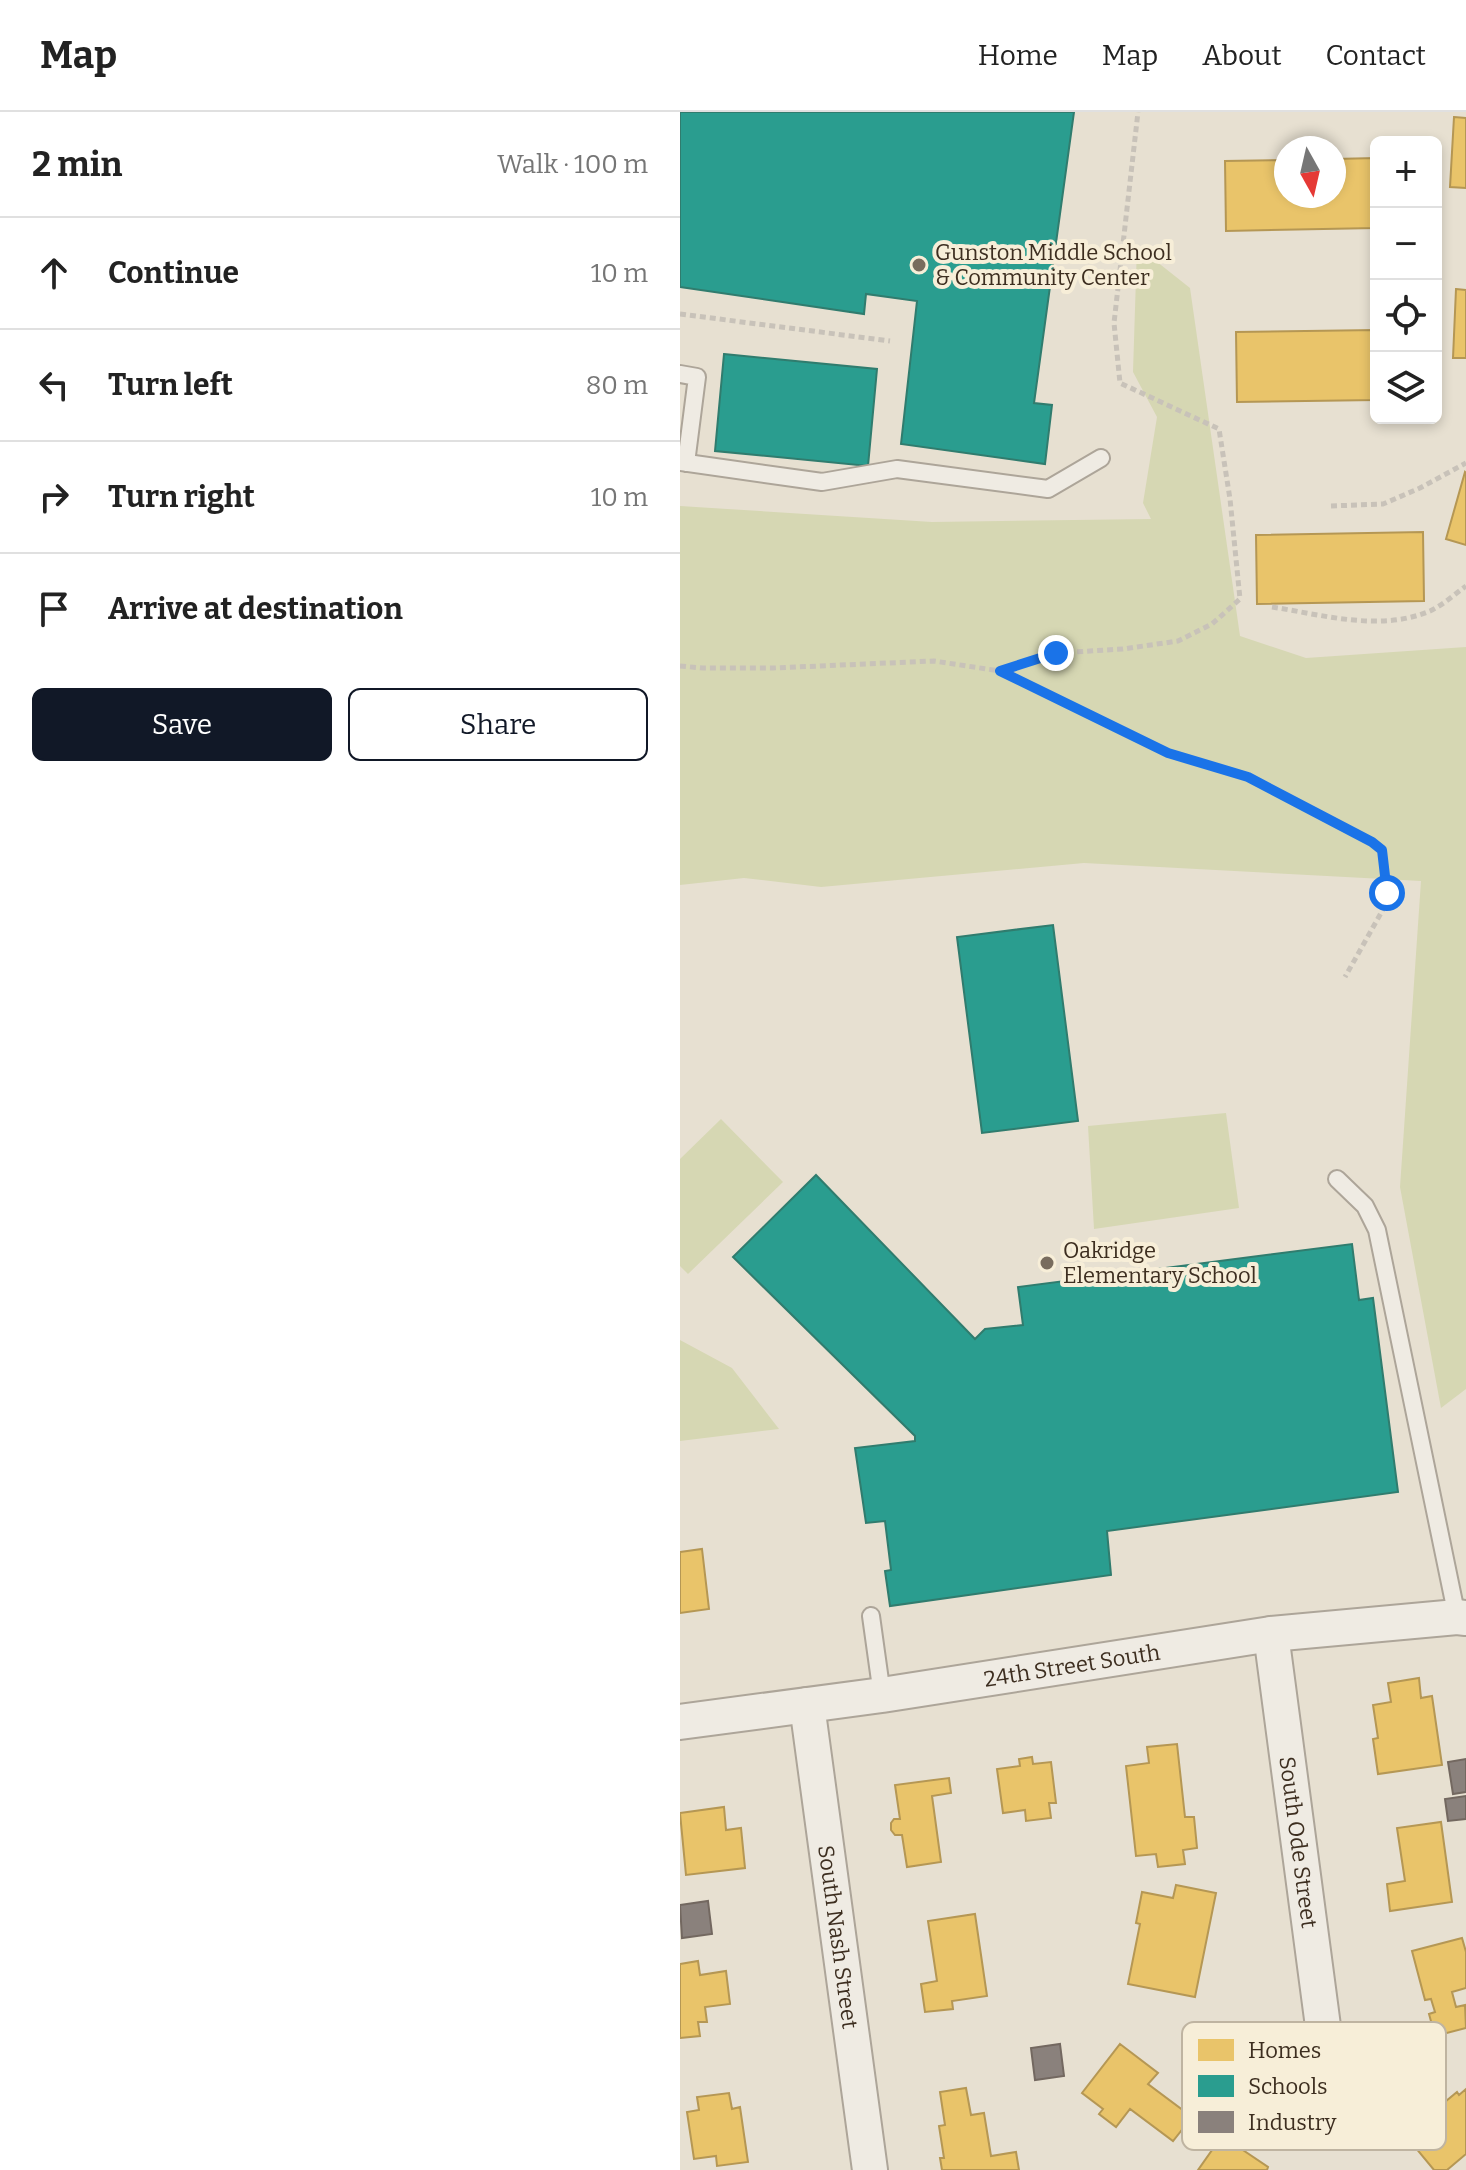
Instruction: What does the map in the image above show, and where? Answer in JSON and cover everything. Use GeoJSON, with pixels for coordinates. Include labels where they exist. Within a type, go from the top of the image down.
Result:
{"type":"FeatureCollection","features":[{"type":"Feature","properties":{"kind":"street","name":"24th Street South"},"geometry":{"type":"LineString","coordinates":[[680,1722],[882,1695],[1271,1634],[1461,1617]]}},
{"type":"Feature","properties":{"kind":"street","name":"South Ode Street"},"geometry":{"type":"LineString","coordinates":[[1271,1634],[1322,2022]]}},
{"type":"Feature","properties":{"kind":"street","name":"South Nash Street"},"geometry":{"type":"LineString","coordinates":[[807,1705],[870,2170]]}},
{"type":"Feature","properties":{"kind":"lane"},"geometry":{"type":"LineString","coordinates":[[680,374],[697,377],[683,463],[822,482],[897,469],[1048,489],[1101,458]]}},
{"type":"Feature","properties":{"kind":"lane"},"geometry":{"type":"LineString","coordinates":[[1337,1179],[1365,1206],[1377,1230],[1461,1617]]}},
{"type":"Feature","properties":{"kind":"lane"},"geometry":{"type":"LineString","coordinates":[[871,1616],[882,1695]]}},
{"type":"Feature","properties":{"kind":"path"},"geometry":{"type":"LineString","coordinates":[[1000,671],[1056,653],[1123,649],[1178,641],[1212,624],[1240,599],[1219,429],[1120,383],[1114,323],[1138,112]]}},
{"type":"Feature","properties":{"kind":"path"},"geometry":{"type":"LineString","coordinates":[[680,314],[890,341]]}},
{"type":"Feature","properties":{"kind":"path"},"geometry":{"type":"LineString","coordinates":[[1331,506],[1383,504],[1466,463]]}},
{"type":"Feature","properties":{"kind":"path"},"geometry":{"type":"LineString","coordinates":[[1272,607],[1374,622],[1406,620],[1434,609],[1466,586]]}},
{"type":"Feature","properties":{"kind":"path"},"geometry":{"type":"LineString","coordinates":[[680,666],[773,668],[934,661],[1000,671],[1168,753],[1248,777],[1382,850],[1387,893],[1385,906],[1345,977]]}},
{"type":"Feature","properties":{"kind":"green space"},"geometry":{"type":"Polygon","coordinates":[[[1137,246],[1190,288],[1240,636],[1306,658],[1466,647],[1466,1389],[1441,1408],[1400,1187],[1421,881],[1084,863],[821,887],[744,878],[680,885],[680,506],[932,522],[1151,519],[1143,503],[1157,417],[1133,372],[1137,246]]]}},
{"type":"Feature","properties":{"kind":"green space"},"geometry":{"type":"Polygon","coordinates":[[[1226,1113],[1239,1208],[1094,1229],[1088,1126],[1226,1113]]]}},
{"type":"Feature","properties":{"kind":"green space"},"geometry":{"type":"Polygon","coordinates":[[[721,1119],[783,1182],[688,1274],[680,1266],[680,1159],[721,1119]]]}},
{"type":"Feature","properties":{"kind":"green space"},"geometry":{"type":"Polygon","coordinates":[[[680,1340],[732,1368],[779,1429],[680,1441],[680,1340]]]}},
{"type":"Feature","properties":{"kind":"building: Homes"},"geometry":{"type":"Polygon","coordinates":[[[1454,117],[1466,118],[1466,188],[1450,187],[1454,117]]]}},
{"type":"Feature","properties":{"kind":"building: Homes"},"geometry":{"type":"Polygon","coordinates":[[[1370,158],[1370,228],[1226,231],[1225,161],[1274,160],[1274,208],[1346,208],[1346,159],[1370,158]]]}},
{"type":"Feature","properties":{"kind":"building: Homes"},"geometry":{"type":"Polygon","coordinates":[[[1456,289],[1466,290],[1466,358],[1453,358],[1456,289]]]}},
{"type":"Feature","properties":{"kind":"building: Homes"},"geometry":{"type":"Polygon","coordinates":[[[1370,330],[1370,400],[1237,402],[1236,332],[1370,330]]]}},
{"type":"Feature","properties":{"kind":"building: Homes"},"geometry":{"type":"Polygon","coordinates":[[[1466,473],[1466,545],[1446,539],[1466,473]]]}},
{"type":"Feature","properties":{"kind":"building: Homes"},"geometry":{"type":"Polygon","coordinates":[[[1423,532],[1424,601],[1257,604],[1256,535],[1423,532]]]}},
{"type":"Feature","properties":{"kind":"building: Homes"},"geometry":{"type":"Polygon","coordinates":[[[702,1549],[709,1609],[680,1613],[680,1552],[702,1549]]]}},
{"type":"Feature","properties":{"kind":"building: Homes"},"geometry":{"type":"Polygon","coordinates":[[[1419,1678],[1421,1698],[1432,1696],[1442,1765],[1378,1774],[1373,1739],[1378,1738],[1373,1705],[1391,1702],[1388,1683],[1419,1678]]]}},
{"type":"Feature","properties":{"kind":"building: Homes"},"geometry":{"type":"Polygon","coordinates":[[[1177,1744],[1185,1817],[1194,1817],[1197,1848],[1183,1850],[1185,1864],[1158,1867],[1156,1854],[1136,1856],[1126,1766],[1149,1763],[1147,1747],[1177,1744]]]}},
{"type":"Feature","properties":{"kind":"building: Homes"},"geometry":{"type":"Polygon","coordinates":[[[1032,1757],[1033,1764],[1051,1762],[1056,1803],[1049,1803],[1051,1818],[1026,1821],[1025,1810],[1003,1813],[997,1769],[1020,1766],[1019,1759],[1032,1757]]]}},
{"type":"Feature","properties":{"kind":"building: Homes"},"geometry":{"type":"Polygon","coordinates":[[[949,1778],[951,1793],[932,1796],[941,1862],[907,1867],[902,1835],[895,1835],[891,1830],[894,1819],[900,1819],[895,1785],[949,1778]]]}},
{"type":"Feature","properties":{"kind":"building: Homes"},"geometry":{"type":"Polygon","coordinates":[[[724,1807],[726,1830],[741,1828],[745,1868],[686,1875],[680,1813],[724,1807]]]}},
{"type":"Feature","properties":{"kind":"building: Homes"},"geometry":{"type":"Polygon","coordinates":[[[1441,1822],[1452,1902],[1390,1911],[1387,1884],[1405,1881],[1397,1828],[1441,1822]]]}},
{"type":"Feature","properties":{"kind":"building: Homes"},"geometry":{"type":"Polygon","coordinates":[[[1176,1885],[1216,1893],[1195,1997],[1128,1984],[1140,1924],[1136,1923],[1142,1892],[1173,1898],[1176,1885]]]}},
{"type":"Feature","properties":{"kind":"building: Homes"},"geometry":{"type":"Polygon","coordinates":[[[975,1914],[987,1996],[952,2001],[953,2009],[925,2012],[921,1984],[937,1981],[928,1921],[975,1914]]]}},
{"type":"Feature","properties":{"kind":"building: Homes"},"geometry":{"type":"Polygon","coordinates":[[[1462,1938],[1466,1952],[1466,1988],[1452,1992],[1456,2007],[1465,2005],[1466,2028],[1446,2033],[1446,2022],[1431,2022],[1429,2014],[1435,2012],[1431,1999],[1425,2000],[1412,1951],[1462,1938]]]}},
{"type":"Feature","properties":{"kind":"building: Homes"},"geometry":{"type":"Polygon","coordinates":[[[698,1961],[700,1975],[726,1971],[730,2004],[705,2007],[707,2022],[698,2022],[700,2036],[680,2038],[680,1964],[698,1961]]]}},
{"type":"Feature","properties":{"kind":"building: Homes"},"geometry":{"type":"Polygon","coordinates":[[[1120,2044],[1158,2073],[1148,2084],[1182,2110],[1182,2130],[1173,2141],[1130,2109],[1116,2127],[1099,2114],[1103,2109],[1082,2093],[1120,2044]]]}},
{"type":"Feature","properties":{"kind":"building: Homes"},"geometry":{"type":"Polygon","coordinates":[[[966,2088],[971,2115],[984,2113],[991,2156],[1016,2152],[1019,2170],[942,2170],[940,2158],[944,2158],[939,2126],[945,2125],[940,2092],[966,2088]]]}},
{"type":"Feature","properties":{"kind":"building: Homes"},"geometry":{"type":"Polygon","coordinates":[[[1466,2089],[1466,2154],[1447,2170],[1434,2170],[1417,2150],[1446,2150],[1446,2101],[1457,2092],[1459,2095],[1466,2089]]]}},
{"type":"Feature","properties":{"kind":"building: Homes"},"geometry":{"type":"Polygon","coordinates":[[[729,2093],[732,2109],[740,2107],[748,2162],[717,2166],[716,2156],[694,2159],[687,2112],[699,2110],[697,2097],[729,2093]]]}},
{"type":"Feature","properties":{"kind":"building: Homes"},"geometry":{"type":"Polygon","coordinates":[[[1212,2150],[1243,2150],[1268,2167],[1267,2170],[1198,2170],[1212,2150]]]}},
{"type":"Feature","properties":{"kind":"building: Schools"},"geometry":{"type":"Polygon","coordinates":[[[680,112],[1074,112],[1034,403],[1052,405],[1045,464],[901,444],[917,301],[866,294],[864,314],[680,287],[680,112]]]}},
{"type":"Feature","properties":{"kind":"building: Schools"},"geometry":{"type":"Polygon","coordinates":[[[724,354],[877,369],[868,466],[715,451],[724,354]]]}},
{"type":"Feature","properties":{"kind":"building: Schools"},"geometry":{"type":"Polygon","coordinates":[[[1053,925],[1078,1121],[982,1133],[957,937],[1053,925]]]}},
{"type":"Feature","properties":{"kind":"building: Schools"},"geometry":{"type":"Polygon","coordinates":[[[816,1175],[975,1339],[985,1329],[1023,1325],[1018,1287],[1352,1244],[1359,1300],[1373,1298],[1398,1492],[1107,1531],[1111,1575],[890,1606],[885,1571],[891,1570],[885,1521],[866,1523],[855,1448],[915,1441],[915,1436],[733,1257],[816,1175]]]}},
{"type":"Feature","properties":{"kind":"building: Industry"},"geometry":{"type":"Polygon","coordinates":[[[1466,1759],[1466,1792],[1453,1794],[1448,1762],[1466,1759]]]}},
{"type":"Feature","properties":{"kind":"building: Industry"},"geometry":{"type":"Polygon","coordinates":[[[1466,1796],[1466,1819],[1448,1821],[1445,1799],[1466,1796]]]}},
{"type":"Feature","properties":{"kind":"building: Industry"},"geometry":{"type":"Polygon","coordinates":[[[708,1901],[712,1934],[682,1938],[680,1905],[708,1901]]]}},
{"type":"Feature","properties":{"kind":"building: Industry"},"geometry":{"type":"Polygon","coordinates":[[[1060,2044],[1064,2076],[1035,2080],[1031,2048],[1060,2044]]]}},
{"type":"Feature","properties":{"kind":"place","name":"Gunston Middle School & Community Center"},"geometry":{"type":"Point","coordinates":[919,265]}},
{"type":"Feature","properties":{"kind":"place","name":"Oakridge Elementary School"},"geometry":{"type":"Point","coordinates":[1047,1263]}},
{"type":"Feature","properties":{"kind":"route"},"geometry":{"type":"LineString","coordinates":[[1056,653],[1000,671],[1168,753],[1248,777],[1372,842],[1382,850],[1387,893]]}}]}
